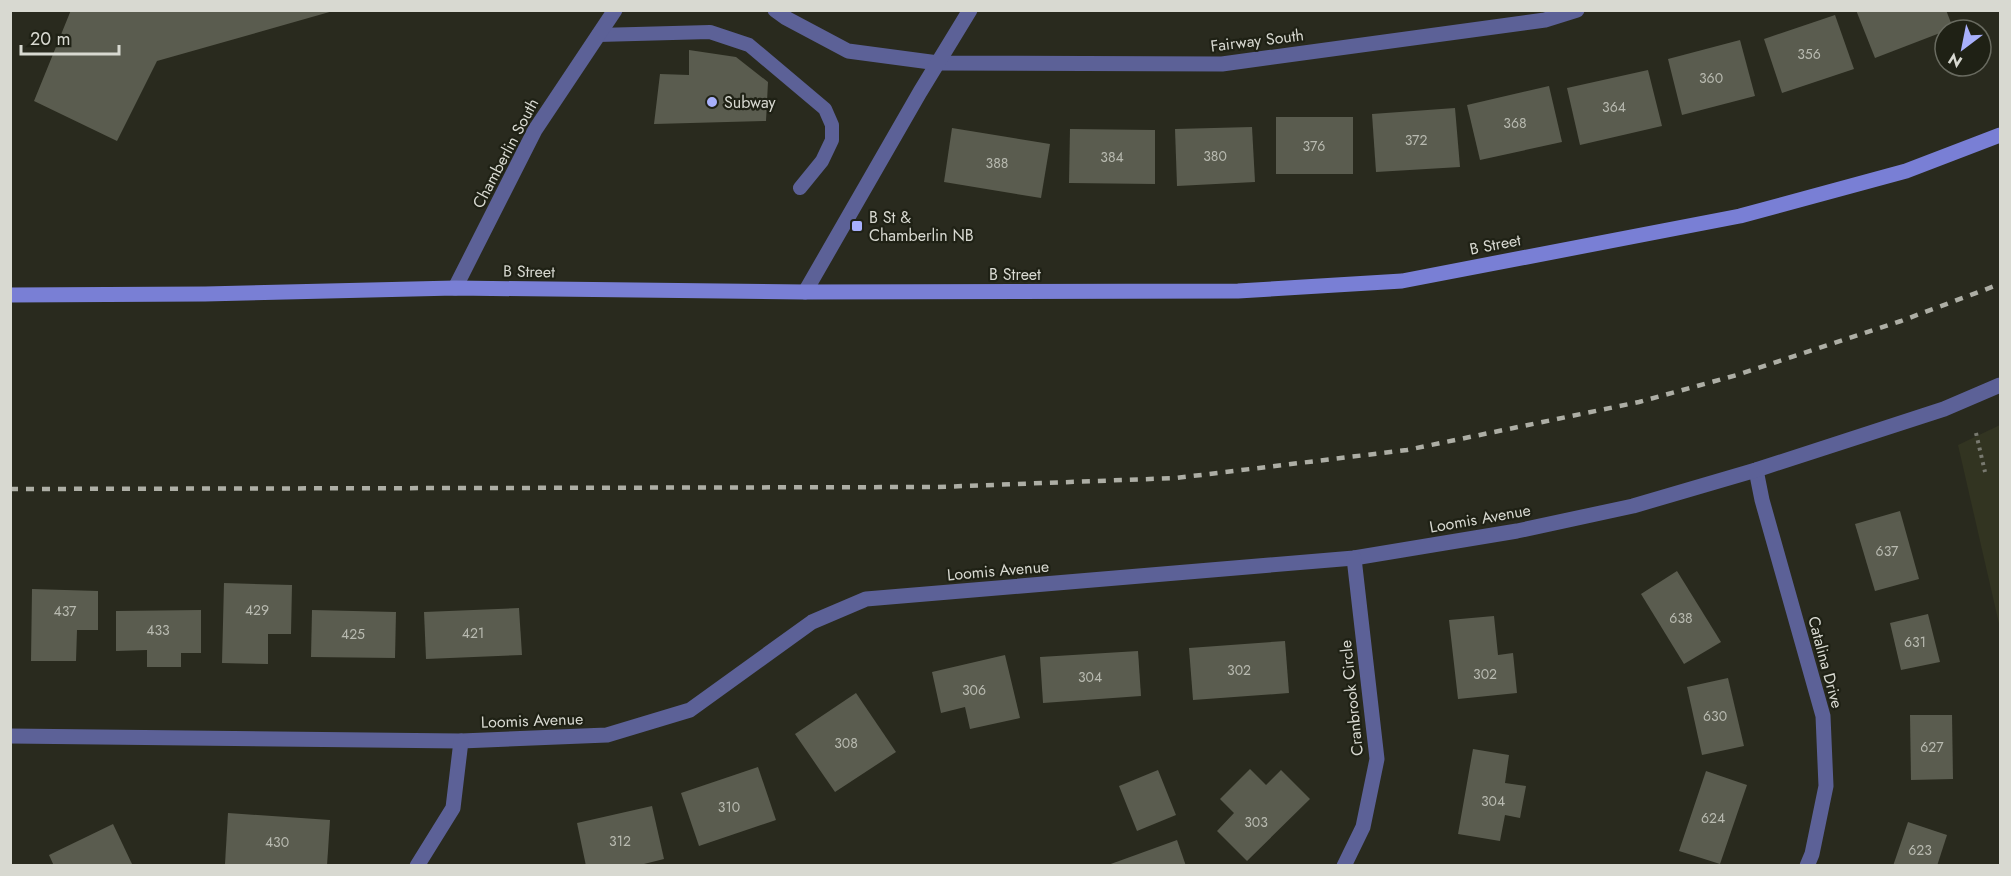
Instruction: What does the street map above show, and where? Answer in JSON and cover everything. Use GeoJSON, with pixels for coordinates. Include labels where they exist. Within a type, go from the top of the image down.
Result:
{"type":"FeatureCollection","features":[{"type":"Feature","properties":{"kind":"main road","name":"B Street"},"geometry":{"type":"LineString","coordinates":[[10,295],[205,294],[455,288],[805,292],[1238,291],[1402,281],[1740,216],[1906,171],[2001,135]]}},
{"type":"Feature","properties":{"kind":"street","name":"Chamberlin South"},"geometry":{"type":"LineString","coordinates":[[455,288],[535,130],[615,10]]}},
{"type":"Feature","properties":{"kind":"street","name":"Fairway South"},"geometry":{"type":"LineString","coordinates":[[776,10],[786,18],[848,51],[938,63],[1222,64],[1545,20],[1577,10]]}},
{"type":"Feature","properties":{"kind":"street"},"geometry":{"type":"LineString","coordinates":[[805,292],[970,10]]}},
{"type":"Feature","properties":{"kind":"street","name":"Loomis Avenue"},"geometry":{"type":"LineString","coordinates":[[10,736],[461,741],[607,735],[690,710],[812,622],[866,599],[1354,558],[1517,531],[1633,506],[1756,470],[1934,413],[2001,385]]}},
{"type":"Feature","properties":{"kind":"street","name":"Catalina Drive"},"geometry":{"type":"LineString","coordinates":[[1756,470],[1762,500],[1823,716],[1826,786],[1812,854],[1807,866]]}},
{"type":"Feature","properties":{"kind":"street","name":"Cranbrook Circle"},"geometry":{"type":"LineString","coordinates":[[1344,866],[1363,827],[1377,759],[1354,558]]}},
{"type":"Feature","properties":{"kind":"street"},"geometry":{"type":"LineString","coordinates":[[417,866],[453,808],[461,741]]}},
{"type":"Feature","properties":{"kind":"lane"},"geometry":{"type":"LineString","coordinates":[[598,35],[710,32],[749,45],[825,109],[832,125],[832,140],[822,161],[800,188]]}},
{"type":"Feature","properties":{"kind":"path"},"geometry":{"type":"LineString","coordinates":[[1976,433],[1985,472]]}},
{"type":"Feature","properties":{"kind":"shaded area"},"geometry":{"type":"Polygon","coordinates":[[[2000,425],[2000,628],[1958,445],[2000,425]]]}},
{"type":"Feature","properties":{"kind":"building"},"geometry":{"type":"Polygon","coordinates":[[[71,10],[333,11],[157,61],[117,141],[34,101],[71,10]]]}},
{"type":"Feature","properties":{"kind":"building"},"geometry":{"type":"Polygon","coordinates":[[[1856,10],[1946,10],[1949,18],[1933,18],[1933,36],[1875,58],[1856,10]]]}},
{"type":"Feature","properties":{"kind":"building"},"geometry":{"type":"Polygon","coordinates":[[[1835,15],[1854,69],[1782,93],[1764,39],[1835,15]]]}},
{"type":"Feature","properties":{"kind":"building"},"geometry":{"type":"Polygon","coordinates":[[[1740,40],[1755,96],[1682,115],[1668,59],[1740,40]]]}},
{"type":"Feature","properties":{"kind":"building","name":"Subway"},"geometry":{"type":"Polygon","coordinates":[[[689,50],[736,57],[768,82],[766,121],[654,124],[660,74],[689,75],[689,50]]]}},
{"type":"Feature","properties":{"kind":"building"},"geometry":{"type":"Polygon","coordinates":[[[1648,70],[1662,126],[1580,145],[1567,88],[1648,70]]]}},
{"type":"Feature","properties":{"kind":"building"},"geometry":{"type":"Polygon","coordinates":[[[1549,86],[1562,142],[1480,160],[1467,105],[1549,86]]]}},
{"type":"Feature","properties":{"kind":"building"},"geometry":{"type":"Polygon","coordinates":[[[1455,108],[1460,167],[1376,172],[1372,114],[1455,108]]]}},
{"type":"Feature","properties":{"kind":"building"},"geometry":{"type":"Polygon","coordinates":[[[1276,117],[1353,117],[1353,174],[1276,174],[1276,117]]]}},
{"type":"Feature","properties":{"kind":"building"},"geometry":{"type":"Polygon","coordinates":[[[1252,127],[1255,182],[1177,186],[1175,129],[1252,127]]]}},
{"type":"Feature","properties":{"kind":"building"},"geometry":{"type":"Polygon","coordinates":[[[952,128],[1050,144],[1041,198],[944,182],[952,128]]]}},
{"type":"Feature","properties":{"kind":"building"},"geometry":{"type":"Polygon","coordinates":[[[1070,129],[1155,130],[1155,184],[1069,183],[1070,129]]]}},
{"type":"Feature","properties":{"kind":"building"},"geometry":{"type":"Polygon","coordinates":[[[1900,511],[1919,579],[1875,591],[1855,524],[1900,511]]]}},
{"type":"Feature","properties":{"kind":"building"},"geometry":{"type":"Polygon","coordinates":[[[1677,571],[1721,642],[1684,664],[1641,594],[1677,571]]]}},
{"type":"Feature","properties":{"kind":"building"},"geometry":{"type":"Polygon","coordinates":[[[224,583],[292,585],[291,634],[268,634],[268,664],[222,663],[224,583]]]}},
{"type":"Feature","properties":{"kind":"building"},"geometry":{"type":"Polygon","coordinates":[[[32,589],[98,591],[98,630],[77,630],[76,661],[31,661],[32,589]]]}},
{"type":"Feature","properties":{"kind":"building"},"geometry":{"type":"Polygon","coordinates":[[[519,608],[522,655],[426,659],[424,612],[519,608]]]}},
{"type":"Feature","properties":{"kind":"building"},"geometry":{"type":"Polygon","coordinates":[[[201,610],[201,653],[181,653],[181,667],[147,667],[147,650],[116,651],[116,611],[201,610]]]}},
{"type":"Feature","properties":{"kind":"building"},"geometry":{"type":"Polygon","coordinates":[[[312,610],[396,612],[395,658],[311,657],[312,610]]]}},
{"type":"Feature","properties":{"kind":"building"},"geometry":{"type":"Polygon","coordinates":[[[1928,614],[1940,662],[1901,670],[1890,623],[1928,614]]]}},
{"type":"Feature","properties":{"kind":"building"},"geometry":{"type":"Polygon","coordinates":[[[1494,616],[1498,655],[1513,653],[1517,693],[1458,699],[1449,620],[1494,616]]]}},
{"type":"Feature","properties":{"kind":"building"},"geometry":{"type":"Polygon","coordinates":[[[1285,641],[1289,693],[1193,700],[1189,648],[1285,641]]]}},
{"type":"Feature","properties":{"kind":"building"},"geometry":{"type":"Polygon","coordinates":[[[1138,651],[1141,696],[1043,703],[1040,657],[1138,651]]]}},
{"type":"Feature","properties":{"kind":"building"},"geometry":{"type":"Polygon","coordinates":[[[1005,655],[1020,718],[970,729],[965,707],[941,713],[932,672],[1005,655]]]}},
{"type":"Feature","properties":{"kind":"building"},"geometry":{"type":"Polygon","coordinates":[[[1728,678],[1744,746],[1702,755],[1687,687],[1728,678]]]}},
{"type":"Feature","properties":{"kind":"building"},"geometry":{"type":"Polygon","coordinates":[[[856,693],[896,752],[835,792],[795,734],[856,693]]]}},
{"type":"Feature","properties":{"kind":"building"},"geometry":{"type":"Polygon","coordinates":[[[1910,715],[1952,715],[1953,779],[1911,780],[1910,715]]]}},
{"type":"Feature","properties":{"kind":"building"},"geometry":{"type":"Polygon","coordinates":[[[1473,749],[1509,755],[1505,783],[1526,786],[1520,818],[1505,815],[1500,841],[1458,834],[1473,749]]]}},
{"type":"Feature","properties":{"kind":"building"},"geometry":{"type":"Polygon","coordinates":[[[758,767],[776,820],[699,846],[681,793],[758,767]]]}},
{"type":"Feature","properties":{"kind":"building"},"geometry":{"type":"Polygon","coordinates":[[[1250,769],[1266,785],[1281,770],[1310,799],[1247,861],[1217,831],[1234,813],[1220,799],[1250,769]]]}},
{"type":"Feature","properties":{"kind":"building"},"geometry":{"type":"Polygon","coordinates":[[[1158,770],[1176,815],[1137,831],[1119,786],[1158,770]]]}},
{"type":"Feature","properties":{"kind":"building"},"geometry":{"type":"Polygon","coordinates":[[[1706,771],[1747,785],[1720,864],[1679,851],[1706,771]]]}},
{"type":"Feature","properties":{"kind":"building"},"geometry":{"type":"Polygon","coordinates":[[[652,806],[664,859],[636,866],[586,866],[577,823],[652,806]]]}},
{"type":"Feature","properties":{"kind":"building"},"geometry":{"type":"Polygon","coordinates":[[[228,813],[330,820],[327,866],[225,864],[228,813]]]}},
{"type":"Feature","properties":{"kind":"building"},"geometry":{"type":"Polygon","coordinates":[[[1908,822],[1947,835],[1937,866],[1893,866],[1908,822]]]}},
{"type":"Feature","properties":{"kind":"building"},"geometry":{"type":"Polygon","coordinates":[[[113,824],[132,864],[54,866],[49,855],[113,824]]]}},
{"type":"Feature","properties":{"kind":"building"},"geometry":{"type":"Polygon","coordinates":[[[1177,840],[1186,866],[1108,866],[1108,865],[1177,840]]]}},
{"type":"Feature","properties":{"kind":"railway"},"geometry":{"type":"LineString","coordinates":[[10,489],[938,487],[1176,478],[1407,450],[1639,402],[1737,375],[1901,321],[2000,284]]}},
{"type":"Feature","properties":{"kind":"place","name":"Subway"},"geometry":{"type":"Point","coordinates":[712,102]}},
{"type":"Feature","properties":{"kind":"place","name":"B St & Chamberlin NB"},"geometry":{"type":"Point","coordinates":[857,226]}}]}
